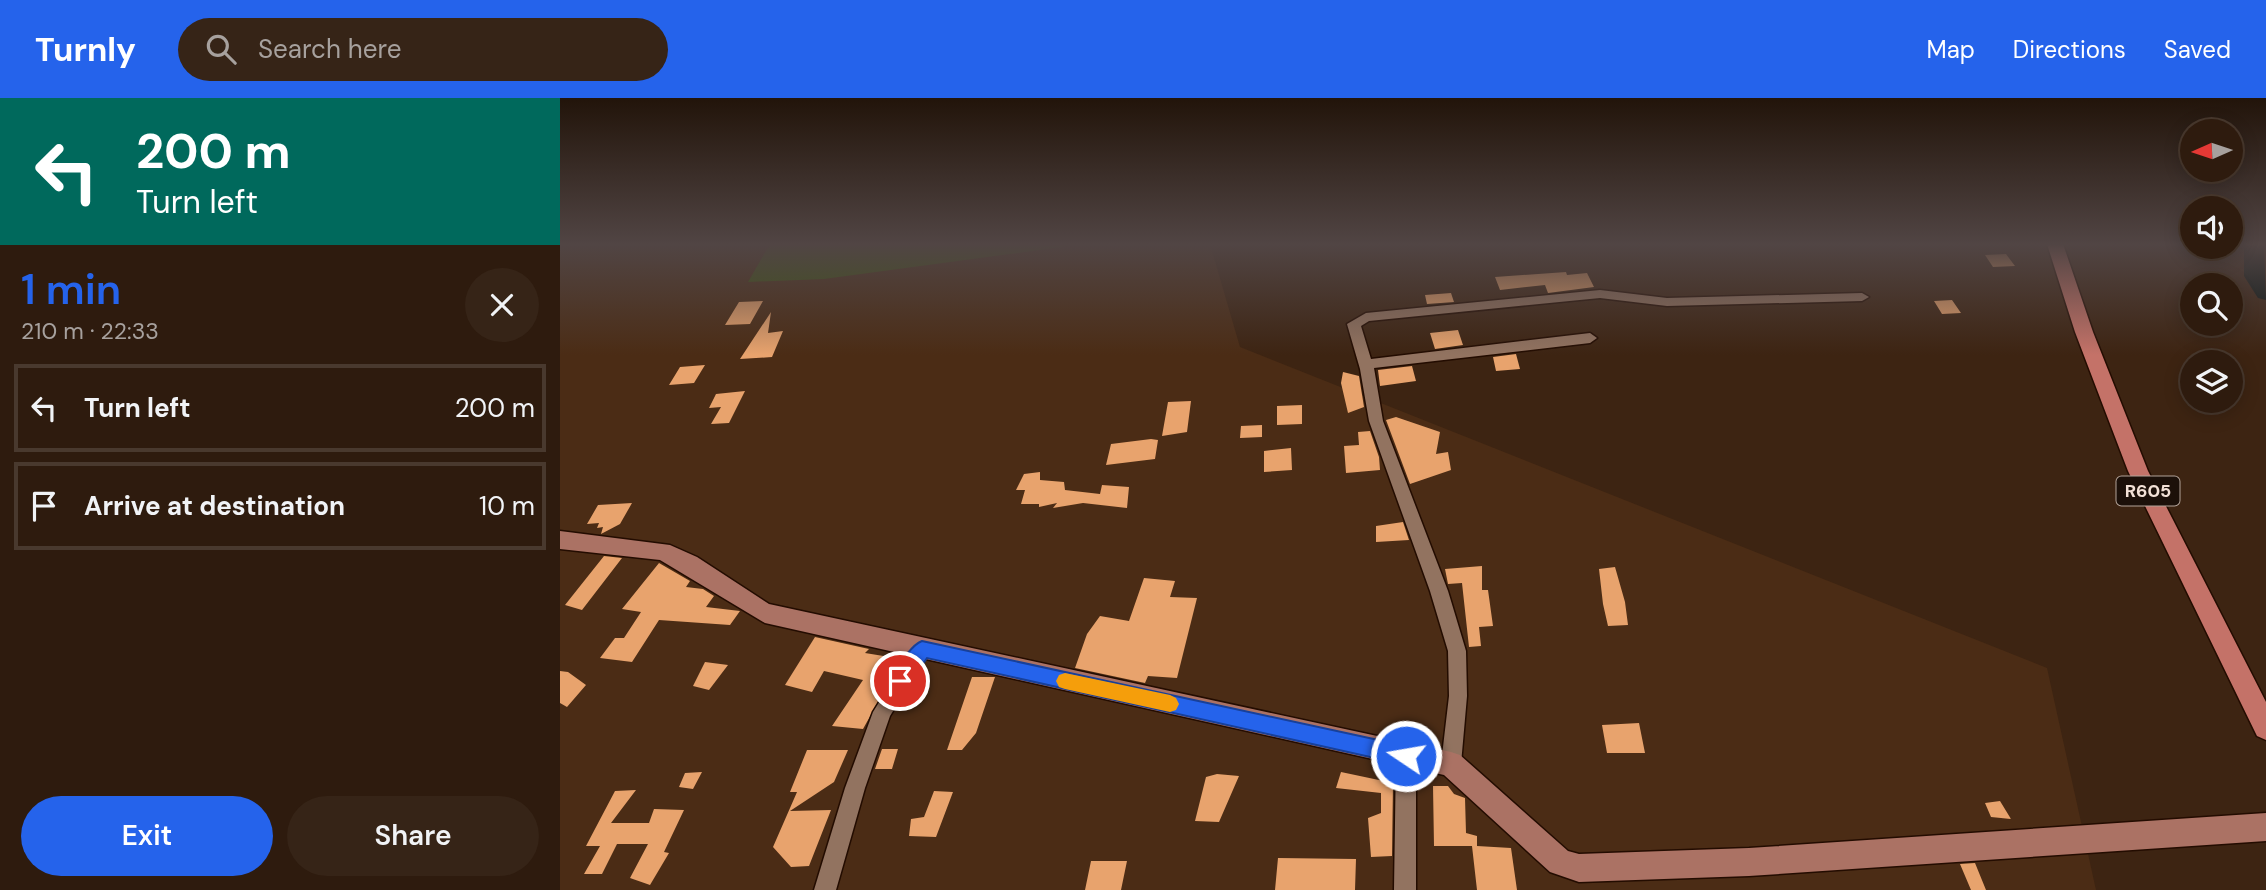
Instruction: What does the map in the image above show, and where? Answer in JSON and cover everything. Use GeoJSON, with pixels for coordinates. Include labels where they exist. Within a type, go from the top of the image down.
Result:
{"type":"FeatureCollection","features":[{"type":"Feature","properties":{"kind":"main road","name":"R605"},"geometry":{"type":"LineString","coordinates":[[2067,281],[2138,471],[2266,728]]}},
{"type":"Feature","properties":{"kind":"street"},"geometry":{"type":"LineString","coordinates":[[1451,764],[1458,696],[1457,651],[1439,591],[1376,421],[1354,324],[1366,317],[1600,294],[1667,302],[1862,298]]}},
{"type":"Feature","properties":{"kind":"street"},"geometry":{"type":"LineString","coordinates":[[1365,364],[1590,338]]}},
{"type":"Feature","properties":{"kind":"street"},"geometry":{"type":"LineString","coordinates":[[560,540],[662,551],[677,556],[765,613],[1451,764],[1560,862],[1579,868],[1749,862],[2266,827]]}},
{"type":"Feature","properties":{"kind":"street"},"geometry":{"type":"LineString","coordinates":[[825,890],[855,788],[882,712],[922,649]]}},
{"type":"Feature","properties":{"kind":"street"},"geometry":{"type":"LineString","coordinates":[[1405,890],[1406,756]]}},
{"type":"Feature","properties":{"kind":"shaded area"},"geometry":{"type":"Polygon","coordinates":[[[560,281],[1221,281],[1240,347],[2047,668],[2096,890],[560,890],[560,281]]]}},
{"type":"Feature","properties":{"kind":"building"},"geometry":{"type":"Polygon","coordinates":[[[1497,281],[1591,281],[1594,287],[1548,293],[1545,285],[1500,290],[1497,281]]]}},
{"type":"Feature","properties":{"kind":"building"},"geometry":{"type":"Polygon","coordinates":[[[1451,293],[1454,302],[1427,304],[1425,295],[1451,293]]]}},
{"type":"Feature","properties":{"kind":"building"},"geometry":{"type":"Polygon","coordinates":[[[1952,300],[1961,313],[1942,314],[1934,301],[1952,300]]]}},
{"type":"Feature","properties":{"kind":"building"},"geometry":{"type":"Polygon","coordinates":[[[763,301],[750,324],[725,325],[739,302],[763,301]]]}},
{"type":"Feature","properties":{"kind":"building"},"geometry":{"type":"Polygon","coordinates":[[[771,312],[768,333],[783,331],[772,357],[740,359],[771,312]]]}},
{"type":"Feature","properties":{"kind":"building"},"geometry":{"type":"Polygon","coordinates":[[[1458,330],[1463,345],[1435,349],[1430,333],[1458,330]]]}},
{"type":"Feature","properties":{"kind":"building"},"geometry":{"type":"Polygon","coordinates":[[[1516,354],[1520,369],[1496,371],[1493,357],[1516,354]]]}},
{"type":"Feature","properties":{"kind":"building"},"geometry":{"type":"Polygon","coordinates":[[[705,365],[694,383],[669,385],[680,367],[705,365]]]}},
{"type":"Feature","properties":{"kind":"building"},"geometry":{"type":"Polygon","coordinates":[[[1412,366],[1416,381],[1380,386],[1378,370],[1412,366]]]}},
{"type":"Feature","properties":{"kind":"building"},"geometry":{"type":"Polygon","coordinates":[[[1343,372],[1359,376],[1364,407],[1348,413],[1341,383],[1343,372]]]}},
{"type":"Feature","properties":{"kind":"building"},"geometry":{"type":"Polygon","coordinates":[[[745,391],[729,423],[711,424],[721,407],[709,408],[716,394],[745,391]]]}},
{"type":"Feature","properties":{"kind":"building"},"geometry":{"type":"Polygon","coordinates":[[[1191,401],[1187,432],[1162,436],[1168,402],[1191,401]]]}},
{"type":"Feature","properties":{"kind":"building"},"geometry":{"type":"Polygon","coordinates":[[[1302,405],[1302,424],[1277,425],[1277,406],[1302,405]]]}},
{"type":"Feature","properties":{"kind":"building"},"geometry":{"type":"Polygon","coordinates":[[[1396,417],[1440,432],[1436,454],[1448,452],[1451,470],[1410,484],[1386,420],[1396,417]]]}},
{"type":"Feature","properties":{"kind":"building"},"geometry":{"type":"Polygon","coordinates":[[[1262,425],[1262,437],[1240,438],[1241,426],[1262,425]]]}},
{"type":"Feature","properties":{"kind":"building"},"geometry":{"type":"Polygon","coordinates":[[[1370,431],[1379,457],[1380,470],[1346,473],[1344,446],[1359,445],[1358,432],[1370,431]]]}},
{"type":"Feature","properties":{"kind":"building"},"geometry":{"type":"Polygon","coordinates":[[[1158,440],[1155,459],[1106,465],[1111,444],[1158,440]]]}},
{"type":"Feature","properties":{"kind":"building"},"geometry":{"type":"Polygon","coordinates":[[[1291,448],[1292,470],[1264,472],[1264,451],[1291,448]]]}},
{"type":"Feature","properties":{"kind":"building"},"geometry":{"type":"Polygon","coordinates":[[[1040,472],[1040,480],[1064,482],[1065,490],[1100,494],[1102,485],[1129,487],[1127,508],[1083,503],[1053,508],[1057,503],[1039,507],[1039,504],[1021,504],[1025,490],[1016,490],[1024,474],[1040,472]]]}},
{"type":"Feature","properties":{"kind":"building"},"geometry":{"type":"Polygon","coordinates":[[[632,503],[620,524],[601,534],[603,527],[597,528],[599,523],[587,524],[598,505],[632,503]]]}},
{"type":"Feature","properties":{"kind":"building"},"geometry":{"type":"Polygon","coordinates":[[[1403,522],[1409,540],[1376,542],[1376,526],[1403,522]]]}},
{"type":"Feature","properties":{"kind":"building"},"geometry":{"type":"Polygon","coordinates":[[[604,556],[622,558],[582,610],[565,605],[604,556]]]}},
{"type":"Feature","properties":{"kind":"building"},"geometry":{"type":"Polygon","coordinates":[[[659,563],[690,581],[686,587],[703,589],[714,596],[706,607],[740,611],[730,625],[659,620],[632,662],[600,658],[615,638],[624,638],[641,612],[622,609],[659,563]]]}},
{"type":"Feature","properties":{"kind":"building"},"geometry":{"type":"Polygon","coordinates":[[[1482,566],[1482,590],[1488,590],[1493,626],[1479,627],[1481,646],[1469,647],[1462,583],[1448,584],[1445,569],[1482,566]]]}},
{"type":"Feature","properties":{"kind":"building"},"geometry":{"type":"Polygon","coordinates":[[[1615,567],[1625,602],[1628,625],[1608,626],[1603,604],[1599,569],[1615,567]]]}},
{"type":"Feature","properties":{"kind":"building"},"geometry":{"type":"Polygon","coordinates":[[[1144,578],[1175,581],[1170,597],[1197,598],[1177,678],[1148,676],[1145,683],[1075,668],[1087,634],[1100,616],[1129,621],[1144,578]]]}},
{"type":"Feature","properties":{"kind":"building"},"geometry":{"type":"Polygon","coordinates":[[[815,637],[869,649],[865,653],[902,659],[863,729],[832,726],[863,680],[824,671],[812,692],[785,685],[815,637]]]}},
{"type":"Feature","properties":{"kind":"building"},"geometry":{"type":"Polygon","coordinates":[[[705,662],[728,665],[709,690],[693,686],[705,662]]]}},
{"type":"Feature","properties":{"kind":"building"},"geometry":{"type":"Polygon","coordinates":[[[560,671],[568,672],[586,685],[567,707],[560,703],[560,671]]]}},
{"type":"Feature","properties":{"kind":"building"},"geometry":{"type":"Polygon","coordinates":[[[972,677],[995,677],[976,733],[962,750],[947,750],[972,677]]]}},
{"type":"Feature","properties":{"kind":"building"},"geometry":{"type":"Polygon","coordinates":[[[1639,723],[1645,753],[1607,753],[1602,725],[1639,723]]]}},
{"type":"Feature","properties":{"kind":"building"},"geometry":{"type":"Polygon","coordinates":[[[882,749],[898,749],[892,769],[875,769],[882,749]]]}},
{"type":"Feature","properties":{"kind":"building"},"geometry":{"type":"Polygon","coordinates":[[[807,750],[848,750],[834,782],[790,811],[831,810],[809,866],[791,867],[773,847],[797,792],[790,792],[807,750]]]}},
{"type":"Feature","properties":{"kind":"building"},"geometry":{"type":"Polygon","coordinates":[[[702,772],[693,789],[679,787],[685,773],[702,772]]]}},
{"type":"Feature","properties":{"kind":"building"},"geometry":{"type":"Polygon","coordinates":[[[1341,772],[1393,783],[1392,856],[1371,857],[1368,818],[1381,813],[1381,793],[1336,788],[1341,772]]]}},
{"type":"Feature","properties":{"kind":"building"},"geometry":{"type":"Polygon","coordinates":[[[1217,774],[1239,776],[1219,822],[1195,821],[1206,777],[1217,774]]]}},
{"type":"Feature","properties":{"kind":"building"},"geometry":{"type":"Polygon","coordinates":[[[1433,786],[1448,786],[1454,794],[1465,798],[1466,833],[1477,836],[1477,846],[1511,848],[1517,890],[1477,890],[1472,846],[1434,846],[1433,786]]]}},
{"type":"Feature","properties":{"kind":"building"},"geometry":{"type":"Polygon","coordinates":[[[636,790],[611,823],[649,823],[654,809],[684,810],[664,852],[669,853],[650,885],[630,878],[648,844],[617,844],[602,874],[584,874],[600,846],[586,846],[615,791],[636,790]]]}},
{"type":"Feature","properties":{"kind":"building"},"geometry":{"type":"Polygon","coordinates":[[[934,791],[953,792],[936,837],[909,836],[911,819],[924,817],[934,791]]]}},
{"type":"Feature","properties":{"kind":"building"},"geometry":{"type":"Polygon","coordinates":[[[2000,801],[2011,819],[1991,817],[1985,803],[2000,801]]]}},
{"type":"Feature","properties":{"kind":"building"},"geometry":{"type":"Polygon","coordinates":[[[1278,858],[1356,859],[1355,890],[1275,890],[1278,858]]]}},
{"type":"Feature","properties":{"kind":"building"},"geometry":{"type":"Polygon","coordinates":[[[1091,861],[1127,861],[1121,890],[1085,890],[1091,861]]]}},
{"type":"Feature","properties":{"kind":"building"},"geometry":{"type":"Polygon","coordinates":[[[1975,863],[1986,890],[1971,890],[1960,864],[1975,863]]]}},
{"type":"Feature","properties":{"kind":"waterway"},"geometry":{"type":"LineString","coordinates":[[2258,281],[2266,293]]}},
{"type":"Feature","properties":{"kind":"slow traffic"},"geometry":{"type":"LineString","coordinates":[[1065,681],[1170,704]]}},
{"type":"Feature","properties":{"kind":"route"},"geometry":{"type":"LineString","coordinates":[[900,681],[922,649],[1406,756]]}}]}
